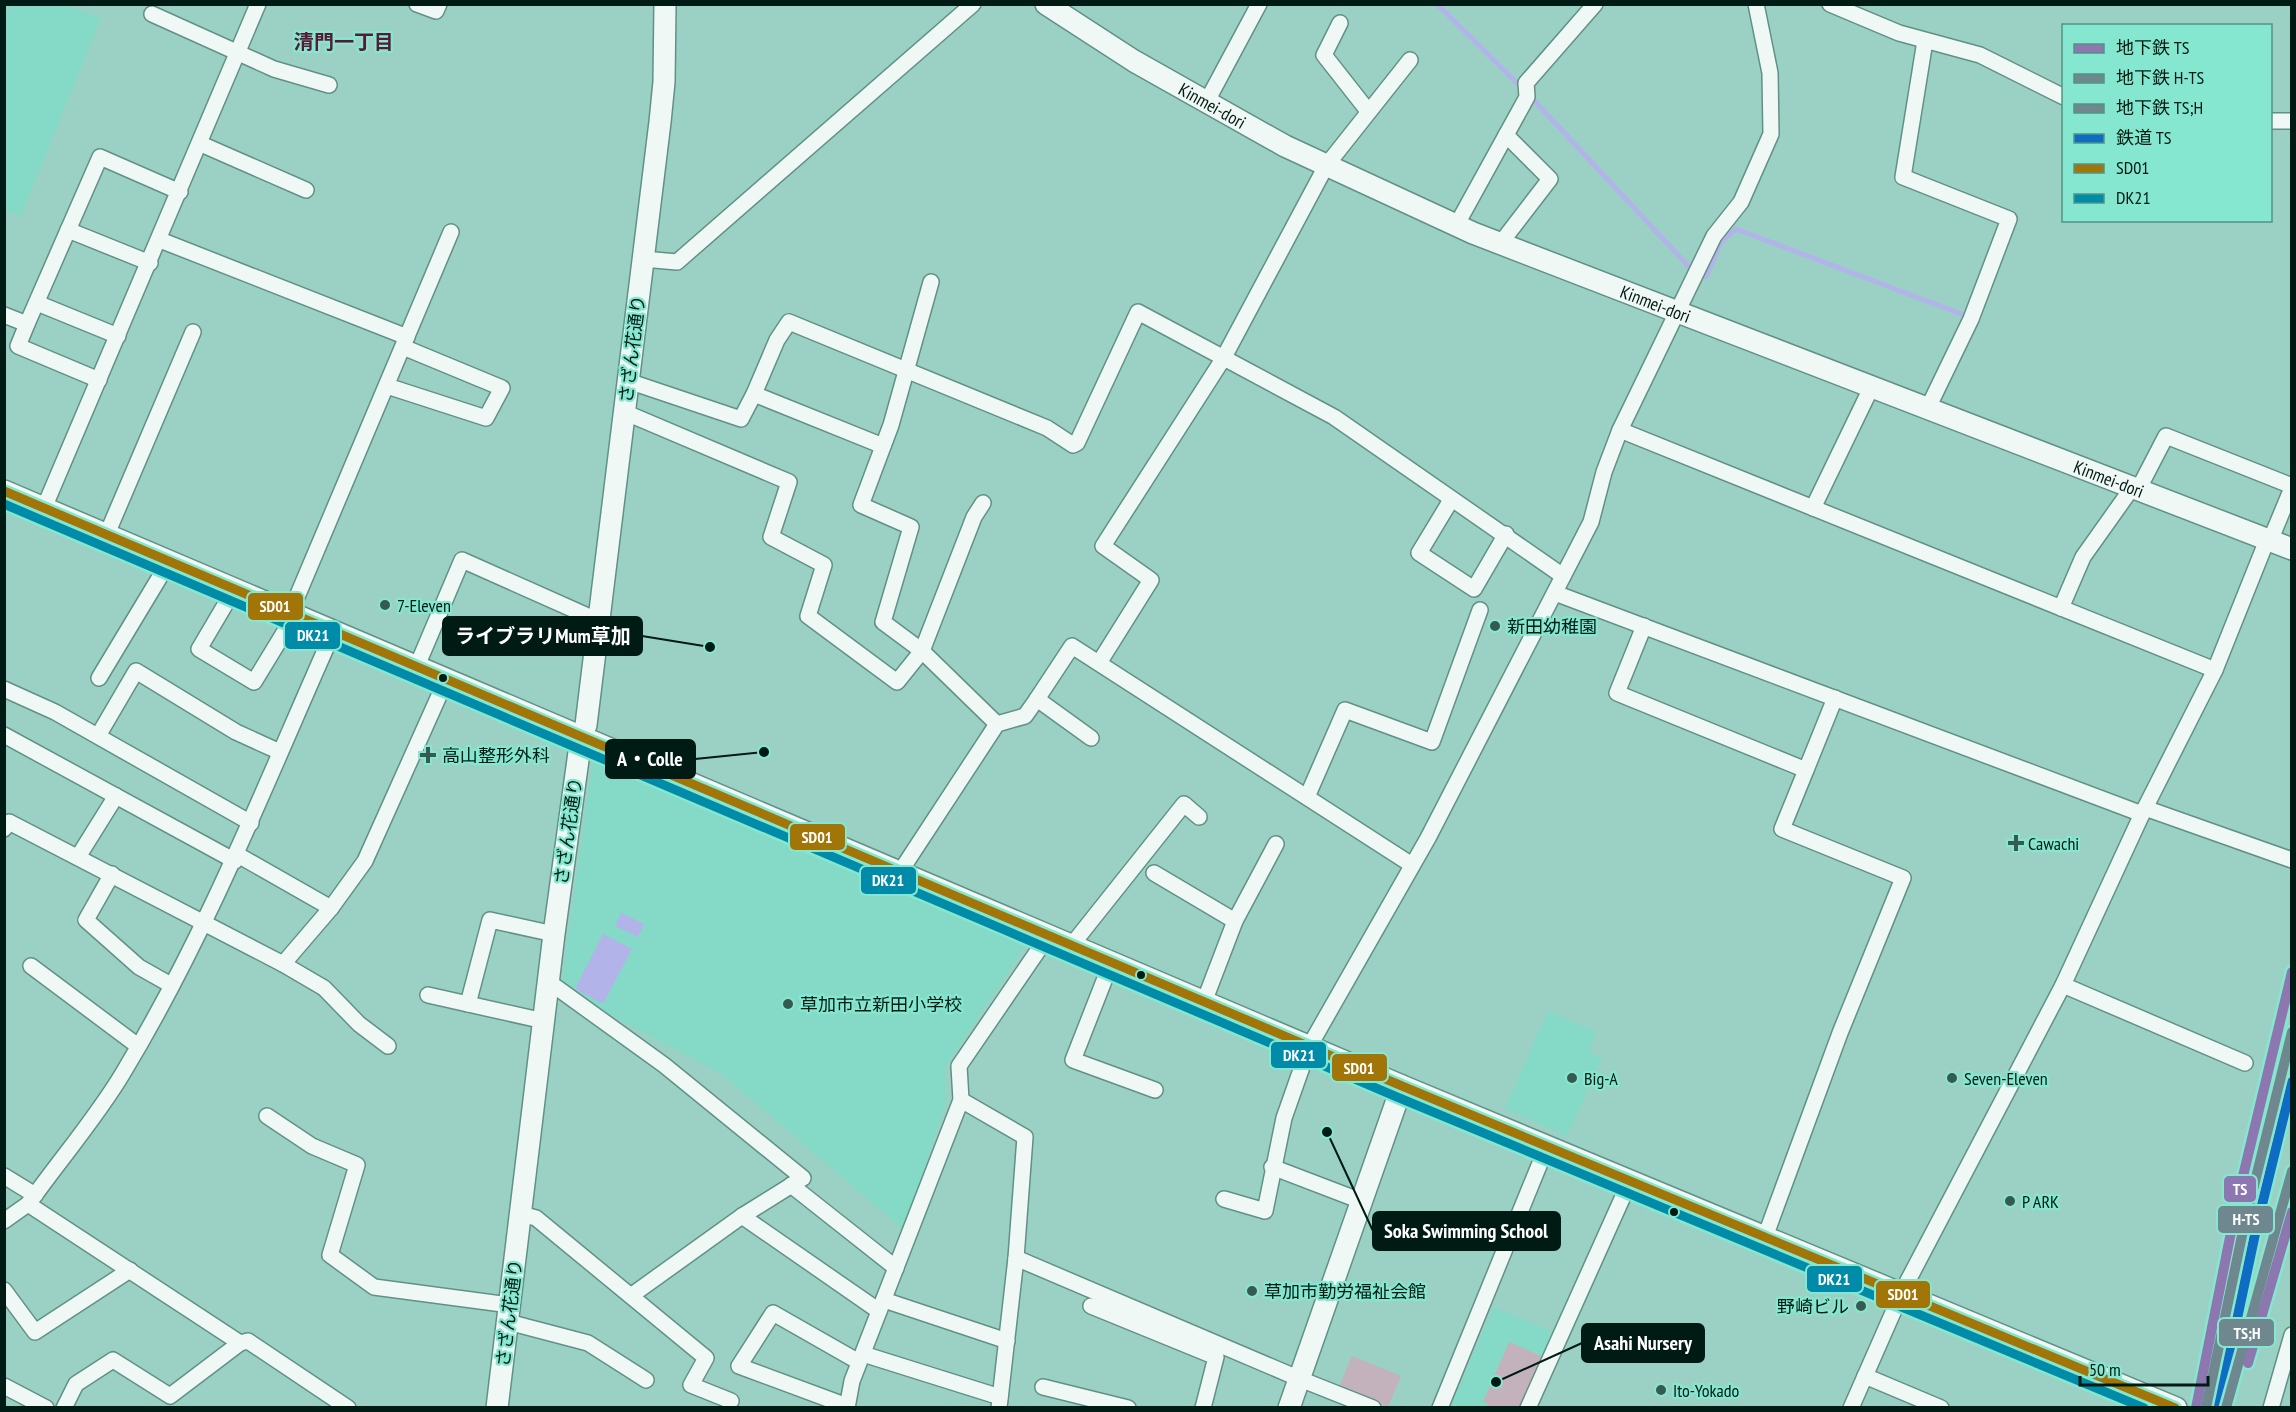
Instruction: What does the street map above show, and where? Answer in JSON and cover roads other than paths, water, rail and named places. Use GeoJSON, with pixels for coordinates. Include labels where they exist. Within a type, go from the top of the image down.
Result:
{"type":"FeatureCollection","features":[{"type":"Feature","properties":{"kind":"street"},"geometry":{"type":"LineString","coordinates":[[417,4],[436,11],[438,4]]}},
{"type":"Feature","properties":{"kind":"street","name":"さざん花通り"},"geometry":{"type":"LineString","coordinates":[[497,1407],[554,934],[581,738],[586,725],[643,259],[664,82],[665,4]]}},
{"type":"Feature","properties":{"kind":"street"},"geometry":{"type":"LineString","coordinates":[[643,259],[677,262],[973,4]]}},
{"type":"Feature","properties":{"kind":"street","name":"Kinmei-dori"},"geometry":{"type":"LineString","coordinates":[[1046,4],[1206,103],[1326,166],[1456,226],[1927,410],[2292,549]]}},
{"type":"Feature","properties":{"kind":"street"},"geometry":{"type":"LineString","coordinates":[[1206,103],[1259,4]]}},
{"type":"Feature","properties":{"kind":"street"},"geometry":{"type":"LineString","coordinates":[[1456,226],[1527,96],[1526,83],[1595,4]]}},
{"type":"Feature","properties":{"kind":"street"},"geometry":{"type":"LineString","coordinates":[[1224,1199],[1265,1211],[1272,1167],[1284,1118],[1309,1047],[1412,865],[1555,593],[1591,522],[1604,472],[1620,430],[1714,236],[1742,202],[1771,134],[1770,73],[1756,4]]}},
{"type":"Feature","properties":{"kind":"street"},"geometry":{"type":"LineString","coordinates":[[1830,4],[1925,41],[1980,55],[2062,96]]}},
{"type":"Feature","properties":{"kind":"street"},"geometry":{"type":"LineString","coordinates":[[44,508],[201,144],[256,5]]}},
{"type":"Feature","properties":{"kind":"street"},"geometry":{"type":"LineString","coordinates":[[152,14],[274,69],[329,85]]}},
{"type":"Feature","properties":{"kind":"street"},"geometry":{"type":"LineString","coordinates":[[1340,23],[1324,55],[1368,111]]}},
{"type":"Feature","properties":{"kind":"street"},"geometry":{"type":"LineString","coordinates":[[1925,41],[1903,177],[2009,219],[1971,319],[1927,410]]}},
{"type":"Feature","properties":{"kind":"street"},"geometry":{"type":"LineString","coordinates":[[1099,663],[1151,580],[1103,546],[1223,359],[1326,166],[1410,60]]}},
{"type":"Feature","properties":{"kind":"street"},"geometry":{"type":"LineString","coordinates":[[2272,121],[2292,121]]}},
{"type":"Feature","properties":{"kind":"street"},"geometry":{"type":"LineString","coordinates":[[1500,244],[1550,179],[1506,135]]}},
{"type":"Feature","properties":{"kind":"street"},"geometry":{"type":"LineString","coordinates":[[201,144],[306,190]]}},
{"type":"Feature","properties":{"kind":"street"},"geometry":{"type":"LineString","coordinates":[[99,380],[18,346],[27,324],[100,157],[180,192]]}},
{"type":"Feature","properties":{"kind":"street"},"geometry":{"type":"LineString","coordinates":[[68,230],[150,263]]}},
{"type":"Feature","properties":{"kind":"street"},"geometry":{"type":"LineString","coordinates":[[235,588],[199,649],[254,682],[294,612],[451,232]]}},
{"type":"Feature","properties":{"kind":"street"},"geometry":{"type":"LineString","coordinates":[[160,240],[405,342],[502,388],[486,418],[387,386]]}},
{"type":"Feature","properties":{"kind":"street"},"geometry":{"type":"LineString","coordinates":[[931,282],[884,446],[861,505],[911,527],[883,622],[922,651],[997,724]]}},
{"type":"Feature","properties":{"kind":"street"},"geometry":{"type":"LineString","coordinates":[[37,303],[118,336]]}},
{"type":"Feature","properties":{"kind":"street"},"geometry":{"type":"LineString","coordinates":[[628,381],[741,419],[777,340],[789,322],[1047,428],[1073,445],[1077,443],[1138,312],[1334,417],[1451,500],[1506,534],[1563,576]]}},
{"type":"Feature","properties":{"kind":"street"},"geometry":{"type":"LineString","coordinates":[[4,315],[27,324]]}},
{"type":"Feature","properties":{"kind":"street"},"geometry":{"type":"LineString","coordinates":[[107,534],[193,332]]}},
{"type":"Feature","properties":{"kind":"street"},"geometry":{"type":"LineString","coordinates":[[1813,508],[1871,388]]}},
{"type":"Feature","properties":{"kind":"street"},"geometry":{"type":"LineString","coordinates":[[754,394],[884,446]]}},
{"type":"Feature","properties":{"kind":"street"},"geometry":{"type":"LineString","coordinates":[[624,412],[789,482],[771,537],[824,565],[808,616],[897,682],[922,651],[974,517],[983,503]]}},
{"type":"Feature","properties":{"kind":"street"},"geometry":{"type":"LineString","coordinates":[[1620,430],[2215,670]]}},
{"type":"Feature","properties":{"kind":"street"},"geometry":{"type":"LineString","coordinates":[[1851,1407],[1902,1292],[2063,985],[2144,811],[2215,670],[2292,487],[2166,436],[2135,489],[2083,557],[2061,608]]}},
{"type":"Feature","properties":{"kind":"street"},"geometry":{"type":"LineString","coordinates":[[4,491],[294,612],[581,738],[1401,1086],[1902,1292],[2169,1406]]}},
{"type":"Feature","properties":{"kind":"street"},"geometry":{"type":"LineString","coordinates":[[1451,500],[1419,553],[1474,589],[1506,534]]}},
{"type":"Feature","properties":{"kind":"street"},"geometry":{"type":"LineString","coordinates":[[99,678],[170,560]]}},
{"type":"Feature","properties":{"kind":"street"},"geometry":{"type":"LineString","coordinates":[[417,666],[462,560],[599,621]]}},
{"type":"Feature","properties":{"kind":"street"},"geometry":{"type":"LineString","coordinates":[[1555,593],[2144,811],[2292,860]]}},
{"type":"Feature","properties":{"kind":"street"},"geometry":{"type":"LineString","coordinates":[[1307,797],[1345,710],[1432,742],[1480,610]]}},
{"type":"Feature","properties":{"kind":"street"},"geometry":{"type":"LineString","coordinates":[[1644,626],[1617,693],[1806,770]]}},
{"type":"Feature","properties":{"kind":"street"},"geometry":{"type":"LineString","coordinates":[[4,1221],[31,1199],[122,1075],[236,858],[334,630]]}},
{"type":"Feature","properties":{"kind":"street"},"geometry":{"type":"LineString","coordinates":[[900,872],[997,724],[1024,716],[1072,646],[1412,865]]}},
{"type":"Feature","properties":{"kind":"street"},"geometry":{"type":"LineString","coordinates":[[98,736],[136,670],[236,732],[280,752]]}},
{"type":"Feature","properties":{"kind":"street"},"geometry":{"type":"LineString","coordinates":[[283,964],[331,908],[364,861],[447,678]]}},
{"type":"Feature","properties":{"kind":"street"},"geometry":{"type":"LineString","coordinates":[[4,688],[98,736],[251,823]]}},
{"type":"Feature","properties":{"kind":"street"},"geometry":{"type":"LineString","coordinates":[[1765,1237],[1840,1033],[1903,878],[1782,829],[1835,698]]}},
{"type":"Feature","properties":{"kind":"street"},"geometry":{"type":"LineString","coordinates":[[1037,699],[1091,738]]}},
{"type":"Feature","properties":{"kind":"street"},"geometry":{"type":"LineString","coordinates":[[4,735],[331,908]]}},
{"type":"Feature","properties":{"kind":"street"},"geometry":{"type":"LineString","coordinates":[[78,857],[116,796]]}},
{"type":"Feature","properties":{"kind":"street"},"geometry":{"type":"LineString","coordinates":[[1071,946],[1184,804],[1199,817]]}},
{"type":"Feature","properties":{"kind":"street"},"geometry":{"type":"LineString","coordinates":[[4,829],[9,822],[283,964],[324,988],[359,1024],[388,1046]]}},
{"type":"Feature","properties":{"kind":"street"},"geometry":{"type":"LineString","coordinates":[[1204,1002],[1235,921],[1276,844]]}},
{"type":"Feature","properties":{"kind":"street"},"geometry":{"type":"LineString","coordinates":[[1154,873],[1235,921]]}},
{"type":"Feature","properties":{"kind":"street"},"geometry":{"type":"LineString","coordinates":[[112,874],[86,920],[139,967],[171,985]]}},
{"type":"Feature","properties":{"kind":"street"},"geometry":{"type":"LineString","coordinates":[[468,1004],[490,920],[554,934]]}},
{"type":"Feature","properties":{"kind":"street"},"geometry":{"type":"LineString","coordinates":[[961,1100],[1025,1137],[1017,1258],[999,1402],[861,1358],[773,1313],[739,1366],[847,1407],[861,1358],[961,1100],[959,1066],[1048,936]]}},
{"type":"Feature","properties":{"kind":"street"},"geometry":{"type":"LineString","coordinates":[[1111,963],[1073,1060],[1155,1090]]}},
{"type":"Feature","properties":{"kind":"street"},"geometry":{"type":"LineString","coordinates":[[31,966],[138,1046]]}},
{"type":"Feature","properties":{"kind":"street"},"geometry":{"type":"LineString","coordinates":[[549,982],[664,1065],[803,1178],[742,1216],[632,1295]]}},
{"type":"Feature","properties":{"kind":"street"},"geometry":{"type":"LineString","coordinates":[[2063,985],[2245,1063]]}},
{"type":"Feature","properties":{"kind":"street"},"geometry":{"type":"LineString","coordinates":[[428,995],[544,1021]]}},
{"type":"Feature","properties":{"kind":"street"},"geometry":{"type":"LineString","coordinates":[[1289,1407],[1401,1086]]}},
{"type":"Feature","properties":{"kind":"street"},"geometry":{"type":"LineString","coordinates":[[267,1116],[312,1146],[357,1165],[330,1255],[374,1287],[509,1313],[588,1343],[646,1380]]}},
{"type":"Feature","properties":{"kind":"street"},"geometry":{"type":"LineString","coordinates":[[1440,1407],[1547,1146]]}},
{"type":"Feature","properties":{"kind":"street"},"geometry":{"type":"LineString","coordinates":[[1272,1167],[1361,1201]]}},
{"type":"Feature","properties":{"kind":"street"},"geometry":{"type":"LineString","coordinates":[[4,1176],[31,1199],[130,1270],[240,1343]]}},
{"type":"Feature","properties":{"kind":"street"},"geometry":{"type":"LineString","coordinates":[[1528,1407],[1630,1181]]}},
{"type":"Feature","properties":{"kind":"street"},"geometry":{"type":"LineString","coordinates":[[791,1185],[896,1268]]}},
{"type":"Feature","properties":{"kind":"street"},"geometry":{"type":"LineString","coordinates":[[521,1214],[536,1218],[706,1358],[691,1385],[730,1401]]}},
{"type":"Feature","properties":{"kind":"street"},"geometry":{"type":"LineString","coordinates":[[742,1216],[881,1306],[1007,1341]]}},
{"type":"Feature","properties":{"kind":"street"},"geometry":{"type":"LineString","coordinates":[[1017,1258],[1300,1379],[1373,1407]]}},
{"type":"Feature","properties":{"kind":"street"},"geometry":{"type":"LineString","coordinates":[[4,1290],[35,1332],[130,1270]]}},
{"type":"Feature","properties":{"kind":"street"},"geometry":{"type":"LineString","coordinates":[[1091,1306],[1216,1357],[1203,1407]]}},
{"type":"Feature","properties":{"kind":"street"},"geometry":{"type":"LineString","coordinates":[[2271,1407],[2292,1335]]}},
{"type":"Feature","properties":{"kind":"street"},"geometry":{"type":"LineString","coordinates":[[64,1407],[76,1384],[113,1360],[170,1396],[240,1343],[248,1341],[348,1407]]}},
{"type":"Feature","properties":{"kind":"street"},"geometry":{"type":"LineString","coordinates":[[1865,1376],[1941,1407]]}},
{"type":"Feature","properties":{"kind":"street"},"geometry":{"type":"LineString","coordinates":[[4,1386],[46,1407]]}},
{"type":"Feature","properties":{"kind":"street"},"geometry":{"type":"LineString","coordinates":[[1043,1387],[1128,1407]]}},
{"type":"Feature","properties":{"kind":"water"},"geometry":{"type":"Polygon","coordinates":[[[621,913],[644,924],[638,937],[615,926],[621,913]]]}},
{"type":"Feature","properties":{"kind":"water"},"geometry":{"type":"Polygon","coordinates":[[[603,934],[632,949],[603,1004],[575,989],[603,934]]]}},
{"type":"Feature","properties":{"kind":"waterway"},"geometry":{"type":"LineString","coordinates":[[1437,4],[1523,89]]}},
{"type":"Feature","properties":{"kind":"waterway"},"geometry":{"type":"LineString","coordinates":[[1530,96],[1691,269],[1706,277],[1721,242],[1736,229],[1964,315]]}},
{"type":"Feature","properties":{"kind":"metro line","name":"TS"},"geometry":{"type":"LineString","coordinates":[[2196,1408],[2238,1197],[2292,972]]}},
{"type":"Feature","properties":{"kind":"metro line","name":"H-TS"},"geometry":{"type":"LineString","coordinates":[[2206,1408],[2244,1226],[2292,1032]]}},
{"type":"Feature","properties":{"kind":"metro line","name":"TS;H"},"geometry":{"type":"LineString","coordinates":[[2226,1408],[2292,1171]]}},
{"type":"Feature","properties":{"kind":"metro line","name":"TS"},"geometry":{"type":"LineString","coordinates":[[2248,1363],[2292,1212]]}},
{"type":"Feature","properties":{"kind":"rail line","name":"TS"},"geometry":{"type":"LineString","coordinates":[[2218,1408],[2256,1229],[2292,1082]]}},
{"type":"Feature","properties":{"kind":"place","name":"7-Eleven"},"geometry":{"type":"Point","coordinates":[385,605]}},
{"type":"Feature","properties":{"kind":"place","name":"新田幼稚園"},"geometry":{"type":"Point","coordinates":[1495,626]}},
{"type":"Feature","properties":{"kind":"place","name":"ライブラリMum草加"},"geometry":{"type":"Point","coordinates":[710,647]}},
{"type":"Feature","properties":{"kind":"place","name":"A・Colle"},"geometry":{"type":"Point","coordinates":[764,752]}},
{"type":"Feature","properties":{"kind":"place","name":"高山整形外科"},"geometry":{"type":"Point","coordinates":[428,755]}},
{"type":"Feature","properties":{"kind":"place","name":"Cawachi"},"geometry":{"type":"Point","coordinates":[2016,843]}},
{"type":"Feature","properties":{"kind":"place","name":"草加市立新田小学校"},"geometry":{"type":"Point","coordinates":[788,1004]}},
{"type":"Feature","properties":{"kind":"place","name":"Big-A"},"geometry":{"type":"Point","coordinates":[1572,1078]}},
{"type":"Feature","properties":{"kind":"place","name":"Seven-Eleven"},"geometry":{"type":"Point","coordinates":[1952,1078]}},
{"type":"Feature","properties":{"kind":"place","name":"Soka Swimming School"},"geometry":{"type":"Point","coordinates":[1327,1132]}},
{"type":"Feature","properties":{"kind":"place","name":"P ARK"},"geometry":{"type":"Point","coordinates":[2010,1201]}},
{"type":"Feature","properties":{"kind":"place","name":"草加市勤労福祉会館"},"geometry":{"type":"Point","coordinates":[1252,1291]}},
{"type":"Feature","properties":{"kind":"place","name":"野崎ビル"},"geometry":{"type":"Point","coordinates":[1861,1306]}},
{"type":"Feature","properties":{"kind":"place","name":"Asahi Nursery"},"geometry":{"type":"Point","coordinates":[1496,1382]}},
{"type":"Feature","properties":{"kind":"place","name":"Ito-Yokado"},"geometry":{"type":"Point","coordinates":[1661,1390]}},
{"type":"Feature","properties":{"kind":"district","name":"清門一丁目"},"geometry":{"type":"Point","coordinates":[344,42]}}]}
